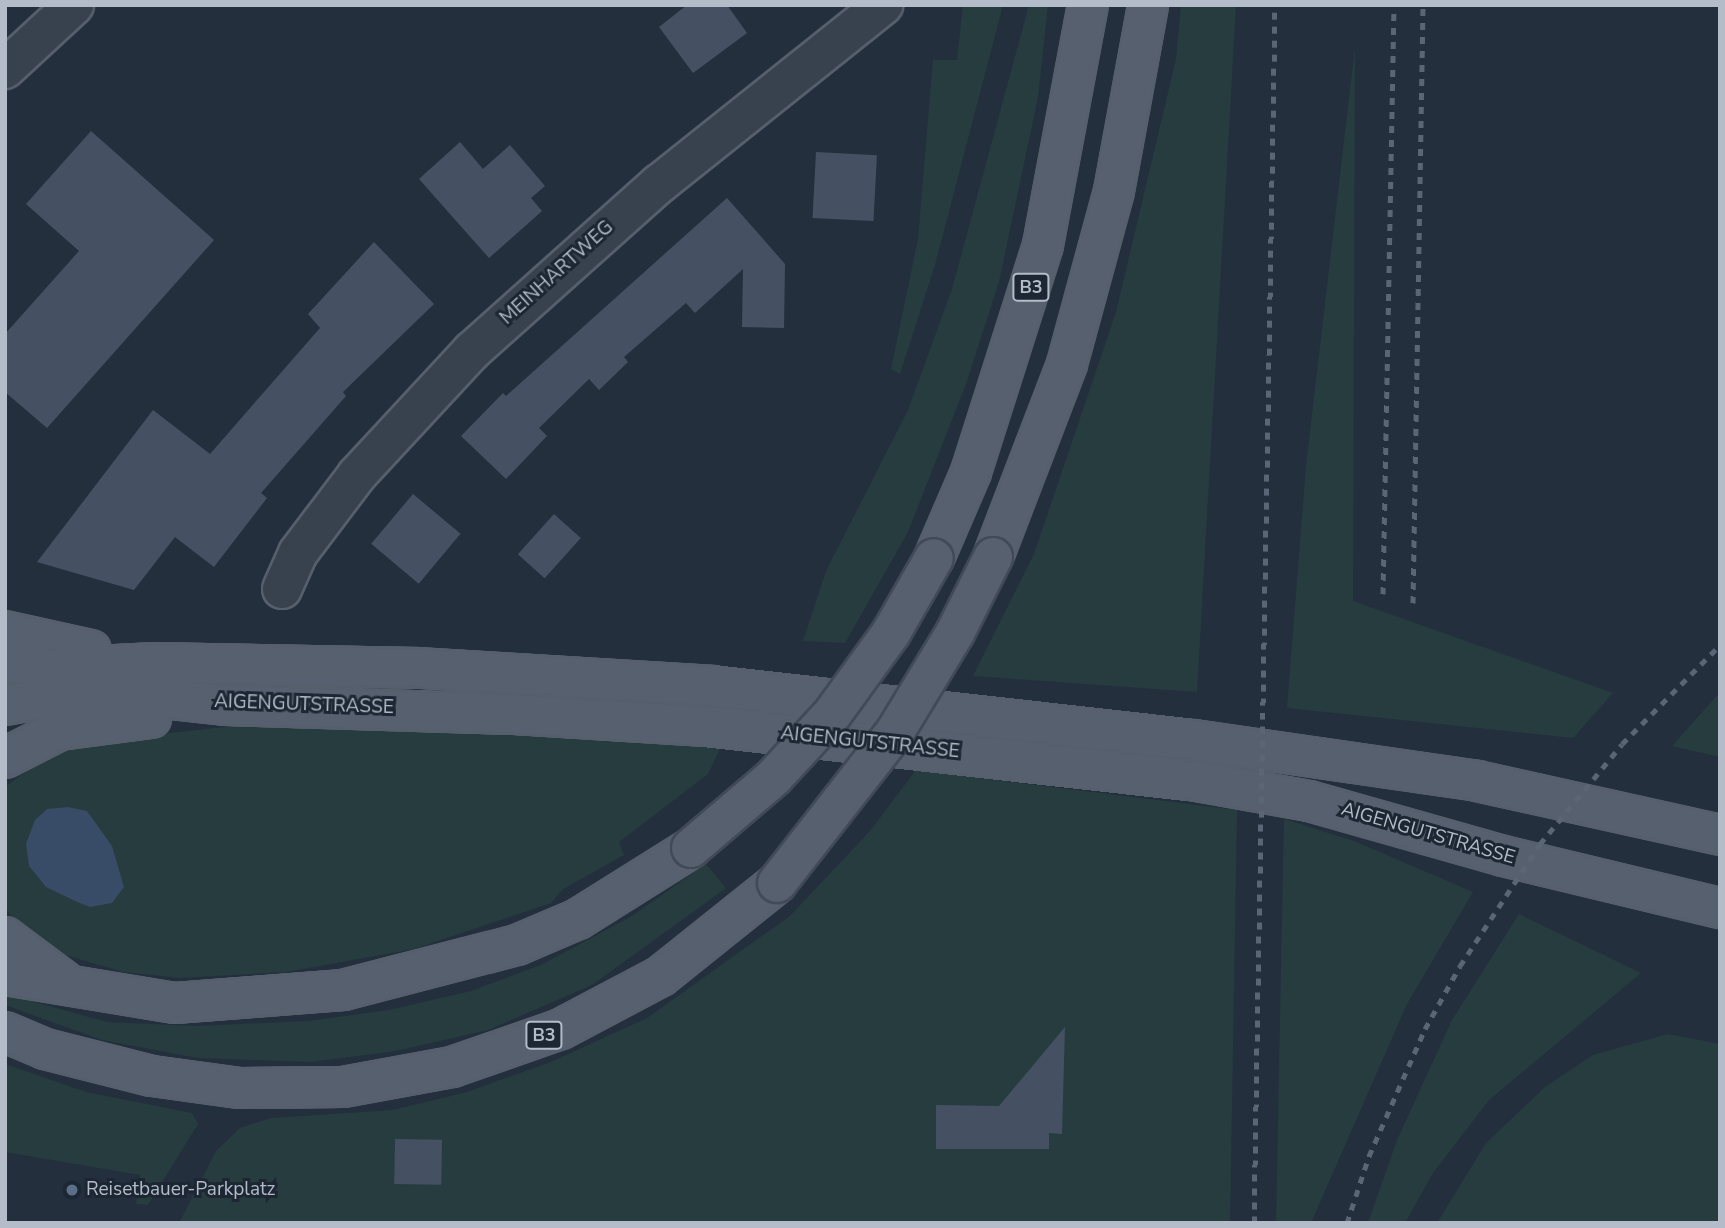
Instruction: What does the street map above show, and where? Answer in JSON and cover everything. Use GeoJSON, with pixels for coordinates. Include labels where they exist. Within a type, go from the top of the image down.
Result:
{"type":"FeatureCollection","features":[{"type":"Feature","properties":{"kind":"main road","name":"B3"},"geometry":{"type":"LineString","coordinates":[[5,975],[75,989],[175,1003],[227,1002],[343,990],[431,971],[517,945],[578,919],[691,848],[774,777],[833,713],[891,633],[934,558],[971,472],[1043,245],[1088,5]]}},
{"type":"Feature","properties":{"kind":"main road","name":"B3"},"geometry":{"type":"LineString","coordinates":[[5,1032],[46,1049],[152,1076],[240,1088],[343,1087],[452,1068],[561,1030],[661,976],[777,883],[895,732],[955,633],[993,556],[1067,365],[1114,191],[1148,5]]}},
{"type":"Feature","properties":{"kind":"main road"},"geometry":{"type":"LineString","coordinates":[[5,631],[155,663]]}},
{"type":"Feature","properties":{"kind":"main road"},"geometry":{"type":"LineString","coordinates":[[5,663],[56,668],[155,663]]}},
{"type":"Feature","properties":{"kind":"main road","name":"AIGENGUTSTRASSE"},"geometry":{"type":"LineString","coordinates":[[155,663],[516,673],[712,686],[939,710],[1477,781],[1720,835]]}},
{"type":"Feature","properties":{"kind":"main road","name":"AIGENGUTSTRASSE"},"geometry":{"type":"LineString","coordinates":[[5,705],[58,695],[144,696],[225,705],[416,708],[706,726],[1191,780],[1309,801],[1503,856],[1720,908]]}},
{"type":"Feature","properties":{"kind":"main road"},"geometry":{"type":"LineString","coordinates":[[5,758],[60,730],[225,705]]}},
{"type":"Feature","properties":{"kind":"main road"},"geometry":{"type":"LineString","coordinates":[[5,937],[75,989]]}},
{"type":"Feature","properties":{"kind":"street"},"geometry":{"type":"LineString","coordinates":[[5,69],[74,5]]}},
{"type":"Feature","properties":{"kind":"street","name":"MEINHARTWEG"},"geometry":{"type":"LineString","coordinates":[[282,589],[298,553],[357,474],[471,351],[659,184],[883,5]]}},
{"type":"Feature","properties":{"kind":"green space"},"geometry":{"type":"Polygon","coordinates":[[[963,5],[1003,5],[935,265],[900,374],[891,369],[918,239],[933,60],[957,60],[963,5]]]}},
{"type":"Feature","properties":{"kind":"green space"},"geometry":{"type":"Polygon","coordinates":[[[1029,5],[1048,5],[1038,97],[999,282],[966,384],[908,532],[845,643],[803,641],[826,571],[908,410],[952,289],[1029,5]]]}},
{"type":"Feature","properties":{"kind":"green space"},"geometry":{"type":"Polygon","coordinates":[[[1181,5],[1236,5],[1197,692],[973,676],[1034,554],[1116,312],[1176,59],[1181,5]]]}},
{"type":"Feature","properties":{"kind":"green space"},"geometry":{"type":"Polygon","coordinates":[[[1355,47],[1353,601],[1613,693],[1573,738],[1287,708],[1306,466],[1355,47]]]}},
{"type":"Feature","properties":{"kind":"green space"},"geometry":{"type":"Polygon","coordinates":[[[1720,692],[1720,757],[1672,746],[1720,692]]]}},
{"type":"Feature","properties":{"kind":"green space"},"geometry":{"type":"Polygon","coordinates":[[[233,726],[564,732],[724,740],[708,774],[619,842],[624,855],[563,889],[551,903],[414,949],[286,972],[180,978],[123,972],[65,955],[20,927],[5,908],[5,787],[44,758],[80,743],[233,726]]]}},
{"type":"Feature","properties":{"kind":"green space"},"geometry":{"type":"Polygon","coordinates":[[[916,770],[1237,810],[1230,1223],[179,1223],[216,1151],[240,1128],[271,1118],[393,1110],[467,1092],[553,1061],[647,1018],[790,916],[870,831],[916,770]]]}},
{"type":"Feature","properties":{"kind":"green space"},"geometry":{"type":"Polygon","coordinates":[[[1284,819],[1354,841],[1473,892],[1407,1004],[1311,1223],[1276,1223],[1284,819]]]}},
{"type":"Feature","properties":{"kind":"green space"},"geometry":{"type":"Polygon","coordinates":[[[706,864],[726,888],[592,985],[488,1030],[396,1051],[310,1062],[197,1058],[102,1040],[5,1005],[5,994],[107,1022],[196,1026],[308,1021],[389,1010],[471,991],[543,964],[632,916],[706,864]]]}},
{"type":"Feature","properties":{"kind":"green space"},"geometry":{"type":"Polygon","coordinates":[[[1519,914],[1641,973],[1489,1100],[1433,1173],[1405,1223],[1368,1223],[1397,1140],[1452,1020],[1519,914]]]}},
{"type":"Feature","properties":{"kind":"green space"},"geometry":{"type":"Polygon","coordinates":[[[1668,1034],[1720,1044],[1720,1223],[1437,1223],[1486,1143],[1545,1087],[1593,1055],[1668,1034]]]}},
{"type":"Feature","properties":{"kind":"green space"},"geometry":{"type":"Polygon","coordinates":[[[5,1064],[86,1092],[192,1113],[198,1124],[148,1205],[136,1204],[140,1175],[5,1152],[5,1064]]]}},
{"type":"Feature","properties":{"kind":"water"},"geometry":{"type":"Polygon","coordinates":[[[68,807],[87,811],[112,846],[124,887],[112,903],[90,907],[75,901],[46,887],[29,866],[26,844],[35,820],[47,809],[68,807]]]}},
{"type":"Feature","properties":{"kind":"building"},"geometry":{"type":"Polygon","coordinates":[[[687,5],[727,5],[747,33],[693,73],[659,27],[687,5]]]}},
{"type":"Feature","properties":{"kind":"building"},"geometry":{"type":"Polygon","coordinates":[[[91,131],[214,240],[47,428],[5,392],[5,334],[79,251],[26,204],[91,131]]]}},
{"type":"Feature","properties":{"kind":"building"},"geometry":{"type":"Polygon","coordinates":[[[460,142],[483,169],[510,145],[545,186],[531,198],[542,211],[489,258],[419,179],[460,142]]]}},
{"type":"Feature","properties":{"kind":"building"},"geometry":{"type":"Polygon","coordinates":[[[816,152],[877,155],[873,221],[813,218],[816,152]]]}},
{"type":"Feature","properties":{"kind":"building"},"geometry":{"type":"Polygon","coordinates":[[[727,198],[785,264],[784,328],[742,327],[743,269],[695,313],[686,303],[624,357],[628,362],[599,390],[589,379],[539,428],[547,436],[506,479],[461,436],[503,393],[506,396],[727,198]]]}},
{"type":"Feature","properties":{"kind":"building"},"geometry":{"type":"Polygon","coordinates":[[[374,242],[434,304],[343,392],[346,396],[261,493],[267,498],[214,567],[175,537],[134,590],[37,562],[153,410],[210,454],[320,328],[308,314],[374,242]]]}},
{"type":"Feature","properties":{"kind":"building"},"geometry":{"type":"Polygon","coordinates":[[[413,494],[460,534],[419,584],[371,544],[413,494]]]}},
{"type":"Feature","properties":{"kind":"building"},"geometry":{"type":"Polygon","coordinates":[[[554,514],[581,538],[545,578],[518,554],[554,514]]]}},
{"type":"Feature","properties":{"kind":"building"},"geometry":{"type":"Polygon","coordinates":[[[1065,1027],[1062,1134],[1049,1133],[1049,1149],[936,1149],[936,1105],[999,1106],[1065,1027]]]}},
{"type":"Feature","properties":{"kind":"building"},"geometry":{"type":"Polygon","coordinates":[[[395,1139],[442,1140],[441,1185],[394,1184],[395,1139]]]}},
{"type":"Feature","properties":{"kind":"railway"},"geometry":{"type":"LineString","coordinates":[[1254,1223],[1275,5]]}},
{"type":"Feature","properties":{"kind":"railway"},"geometry":{"type":"LineString","coordinates":[[1383,594],[1394,5]]}},
{"type":"Feature","properties":{"kind":"railway"},"geometry":{"type":"LineString","coordinates":[[1413,603],[1423,5]]}},
{"type":"Feature","properties":{"kind":"railway"},"geometry":{"type":"LineString","coordinates":[[1347,1223],[1369,1156],[1425,1029],[1460,966],[1540,844],[1622,744],[1720,645]]}},
{"type":"Feature","properties":{"kind":"place","name":"Reisetbauer-Parkplatz"},"geometry":{"type":"Point","coordinates":[72,1190]}}]}
